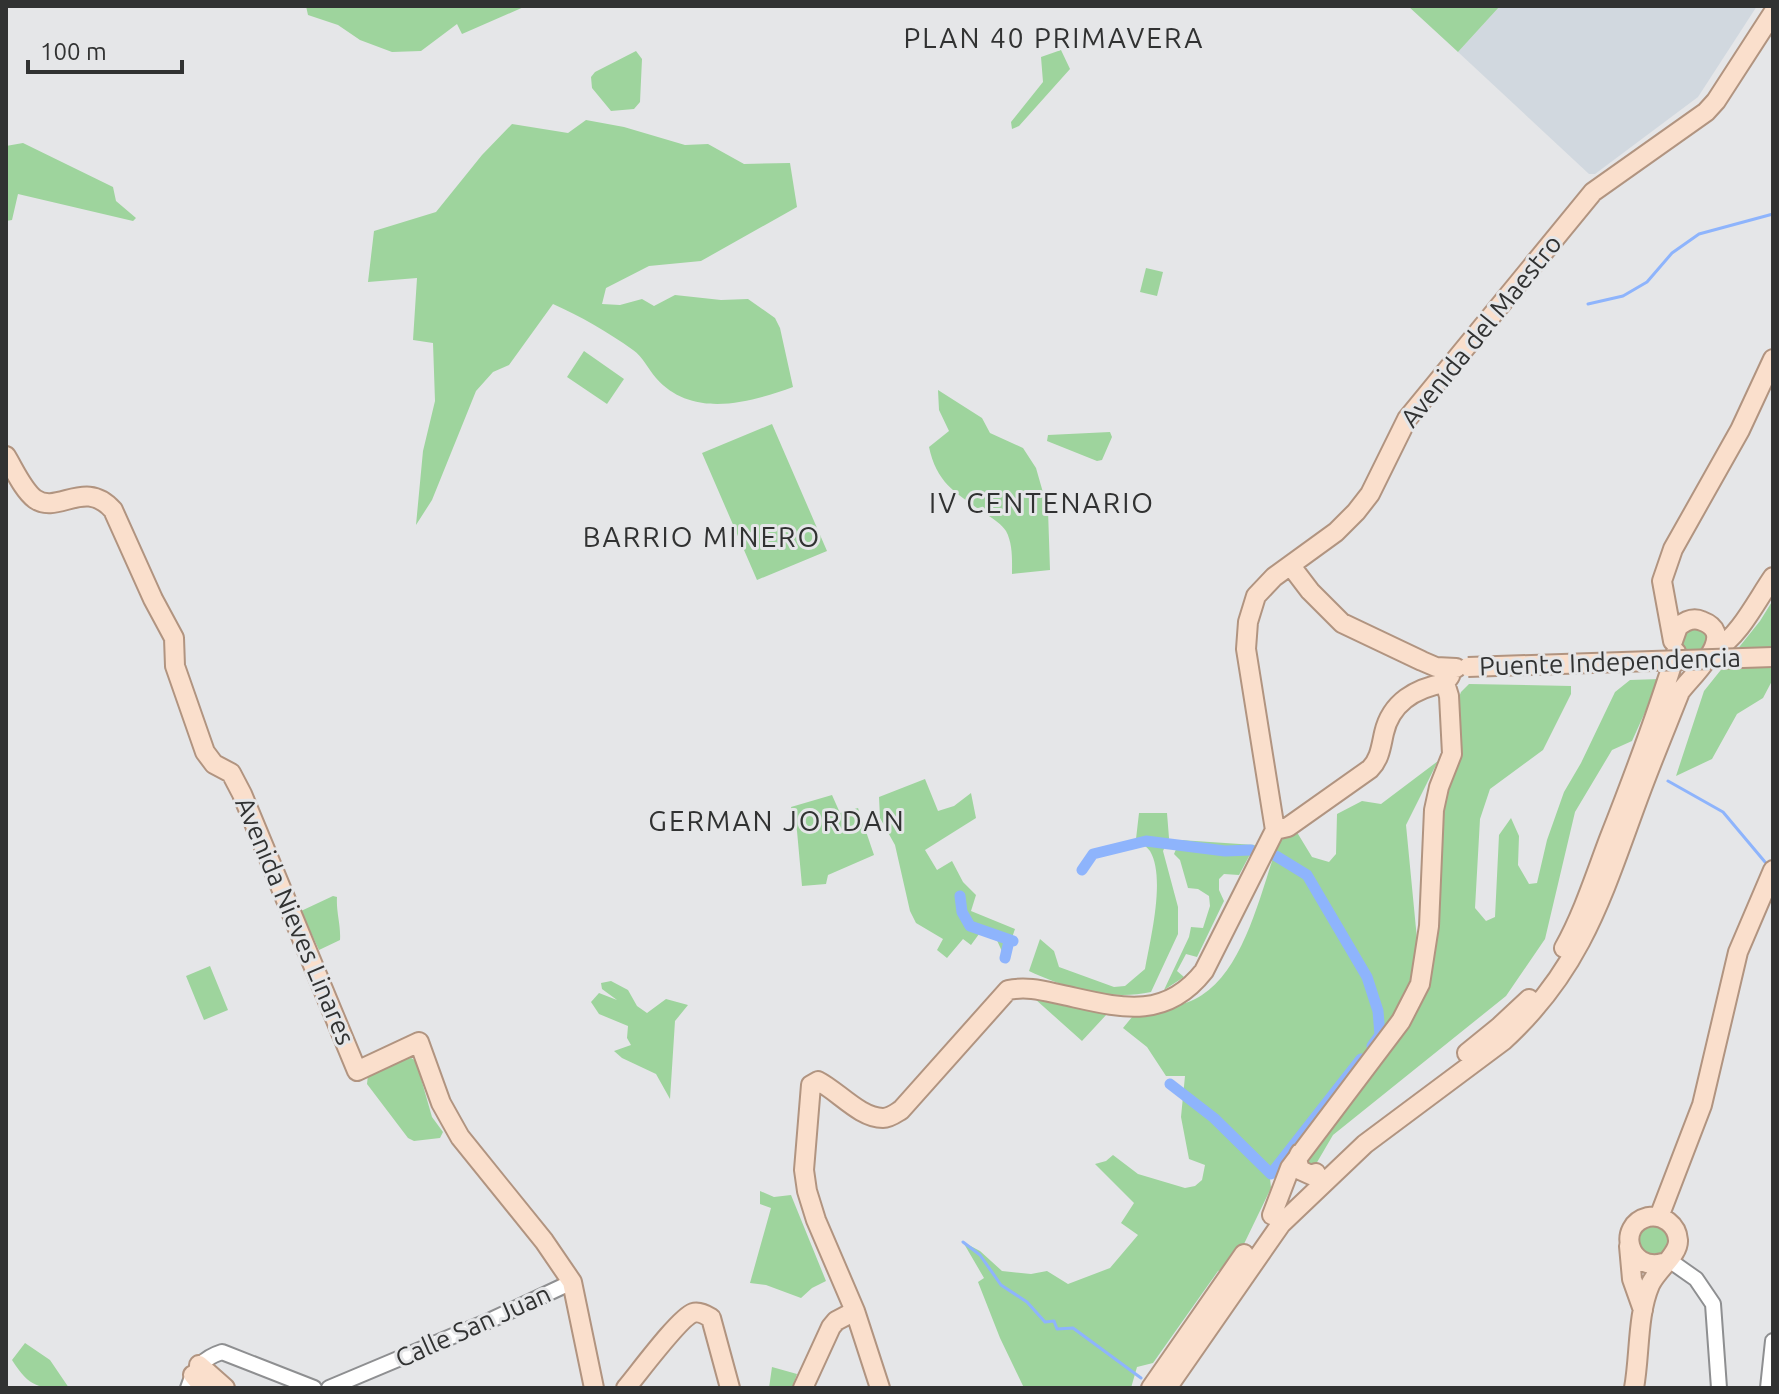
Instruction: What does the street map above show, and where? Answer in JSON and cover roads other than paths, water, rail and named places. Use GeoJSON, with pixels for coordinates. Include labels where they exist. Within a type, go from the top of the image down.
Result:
{"type":"FeatureCollection","features":[{"type":"Feature","properties":{"kind":"main road","name":"Avenida del Maestro"},"geometry":{"type":"LineString","coordinates":[[1272,838],[1246,649],[1248,622],[1256,596],[1274,577],[1336,532],[1356,512],[1370,494],[1407,419],[1593,192],[1706,112],[1773,13]]}},
{"type":"Feature","properties":{"kind":"main road"},"geometry":{"type":"LineString","coordinates":[[1710,655],[1690,662],[1674,646],[1662,581],[1673,549],[1740,430],[1773,359]]}},
{"type":"Feature","properties":{"kind":"main road","name":"Avenida Nieves Linares"},"geometry":{"type":"LineString","coordinates":[[6,456],[32,496],[40,502],[95,497],[107,502],[113,510],[174,638],[175,666],[205,752],[214,764],[231,773],[242,794],[357,1071],[419,1042],[441,1103],[460,1137],[544,1241],[572,1282]]}},
{"type":"Feature","properties":{"kind":"main road"},"geometry":{"type":"LineString","coordinates":[[1291,566],[1310,591],[1342,623],[1442,676]]}},
{"type":"Feature","properties":{"kind":"main road"},"geometry":{"type":"LineString","coordinates":[[1666,568],[1676,602],[1716,636],[1710,655]]}},
{"type":"Feature","properties":{"kind":"main road"},"geometry":{"type":"LineString","coordinates":[[1167,1388],[1281,1224],[1365,1144],[1503,1041],[1521,1025],[1561,977],[1597,911],[1680,692],[1710,655],[1742,624],[1773,577]]}},
{"type":"Feature","properties":{"kind":"main road"},"geometry":{"type":"LineString","coordinates":[[1151,1388],[1272,1215],[1316,1173],[1499,1027],[1545,979],[1580,914],[1661,700],[1678,627],[1702,622],[1725,623],[1748,612]]}},
{"type":"Feature","properties":{"kind":"main road","name":"Puente Independencia"},"geometry":{"type":"LineString","coordinates":[[1442,676],[1468,672],[1773,657]]}},
{"type":"Feature","properties":{"kind":"main road","name":"Puente Independencia"},"geometry":{"type":"LineString","coordinates":[[1468,672],[1773,667]]}},
{"type":"Feature","properties":{"kind":"main road"},"geometry":{"type":"LineString","coordinates":[[880,1388],[855,1311],[816,1220],[807,1191],[804,1170],[811,1085],[818,1081],[863,1111],[882,1119],[901,1110],[1008,990],[1030,987],[1122,1008],[1172,999],[1193,984],[1204,971],[1272,838],[1370,769],[1378,759],[1389,716],[1407,698],[1442,676]]}},
{"type":"Feature","properties":{"kind":"main road"},"geometry":{"type":"LineString","coordinates":[[1272,1215],[1290,1168],[1401,1021],[1420,984],[1429,926],[1434,810],[1453,745],[1442,676]]}},
{"type":"Feature","properties":{"kind":"main road"},"geometry":{"type":"LineString","coordinates":[[1659,1217],[1702,1105],[1738,952],[1773,872]]}},
{"type":"Feature","properties":{"kind":"main road"},"geometry":{"type":"LineString","coordinates":[[1300,1153],[1297,1159],[1300,1170],[1311,1175],[1316,1173]]}},
{"type":"Feature","properties":{"kind":"main road"},"geometry":{"type":"LineString","coordinates":[[1634,1388],[1643,1311],[1649,1287],[1677,1247],[1678,1239],[1672,1225],[1659,1217],[1644,1218],[1637,1223],[1632,1228],[1629,1243],[1632,1279],[1643,1311]]}},
{"type":"Feature","properties":{"kind":"main road"},"geometry":{"type":"LineString","coordinates":[[1629,1243],[1635,1257],[1641,1262],[1656,1265],[1666,1261]]}},
{"type":"Feature","properties":{"kind":"main road"},"geometry":{"type":"LineString","coordinates":[[572,1282],[594,1388]]}},
{"type":"Feature","properties":{"kind":"main road"},"geometry":{"type":"LineString","coordinates":[[803,1388],[831,1327],[855,1311]]}},
{"type":"Feature","properties":{"kind":"main road"},"geometry":{"type":"LineString","coordinates":[[626,1388],[678,1325],[693,1313],[702,1313],[711,1318],[730,1388]]}},
{"type":"Feature","properties":{"kind":"main road"},"geometry":{"type":"LineString","coordinates":[[198,1375],[225,1388]]}},
{"type":"Feature","properties":{"kind":"street"},"geometry":{"type":"LineString","coordinates":[[1666,1261],[1696,1279],[1713,1304],[1719,1388]]}},
{"type":"Feature","properties":{"kind":"street","name":"Calle San Juan"},"geometry":{"type":"LineString","coordinates":[[329,1388],[491,1320],[572,1282]]}},
{"type":"Feature","properties":{"kind":"street"},"geometry":{"type":"LineString","coordinates":[[1768,1388],[1773,1341]]}},
{"type":"Feature","properties":{"kind":"street"},"geometry":{"type":"LineString","coordinates":[[198,1375],[222,1352],[314,1388]]}},
{"type":"Feature","properties":{"kind":"waterway"},"geometry":{"type":"LineString","coordinates":[[1588,304],[1623,296],[1647,282],[1672,253],[1699,234],[1773,214]]}},
{"type":"Feature","properties":{"kind":"waterway"},"geometry":{"type":"LineString","coordinates":[[1668,781],[1723,812],[1765,862]]}},
{"type":"Feature","properties":{"kind":"waterway"},"geometry":{"type":"LineString","coordinates":[[1082,870],[1093,854],[1146,841],[1225,851],[1251,850]]}},
{"type":"Feature","properties":{"kind":"waterway"},"geometry":{"type":"LineString","coordinates":[[1276,856],[1307,875],[1367,977],[1378,1011],[1380,1035],[1372,1046]]}},
{"type":"Feature","properties":{"kind":"waterway"},"geometry":{"type":"LineString","coordinates":[[960,896],[962,912],[970,926],[1013,941],[1009,941],[1005,958]]}},
{"type":"Feature","properties":{"kind":"waterway"},"geometry":{"type":"LineString","coordinates":[[1170,1084],[1214,1118],[1271,1174],[1361,1059]]}},
{"type":"Feature","properties":{"kind":"waterway"},"geometry":{"type":"LineString","coordinates":[[963,1242],[980,1255],[1001,1285],[1027,1302],[1045,1322],[1054,1321],[1057,1329],[1073,1328],[1141,1378]]}},
{"type":"Feature","properties":{"kind":"district","name":"PLAN 40 PRIMAVERA"},"geometry":{"type":"Point","coordinates":[1054,38]}},
{"type":"Feature","properties":{"kind":"district","name":"IV CENTENARIO"},"geometry":{"type":"Point","coordinates":[1042,503]}},
{"type":"Feature","properties":{"kind":"district","name":"BARRIO MINERO"},"geometry":{"type":"Point","coordinates":[702,537]}},
{"type":"Feature","properties":{"kind":"district","name":"GERMAN JORDAN"},"geometry":{"type":"Point","coordinates":[777,821]}}]}
